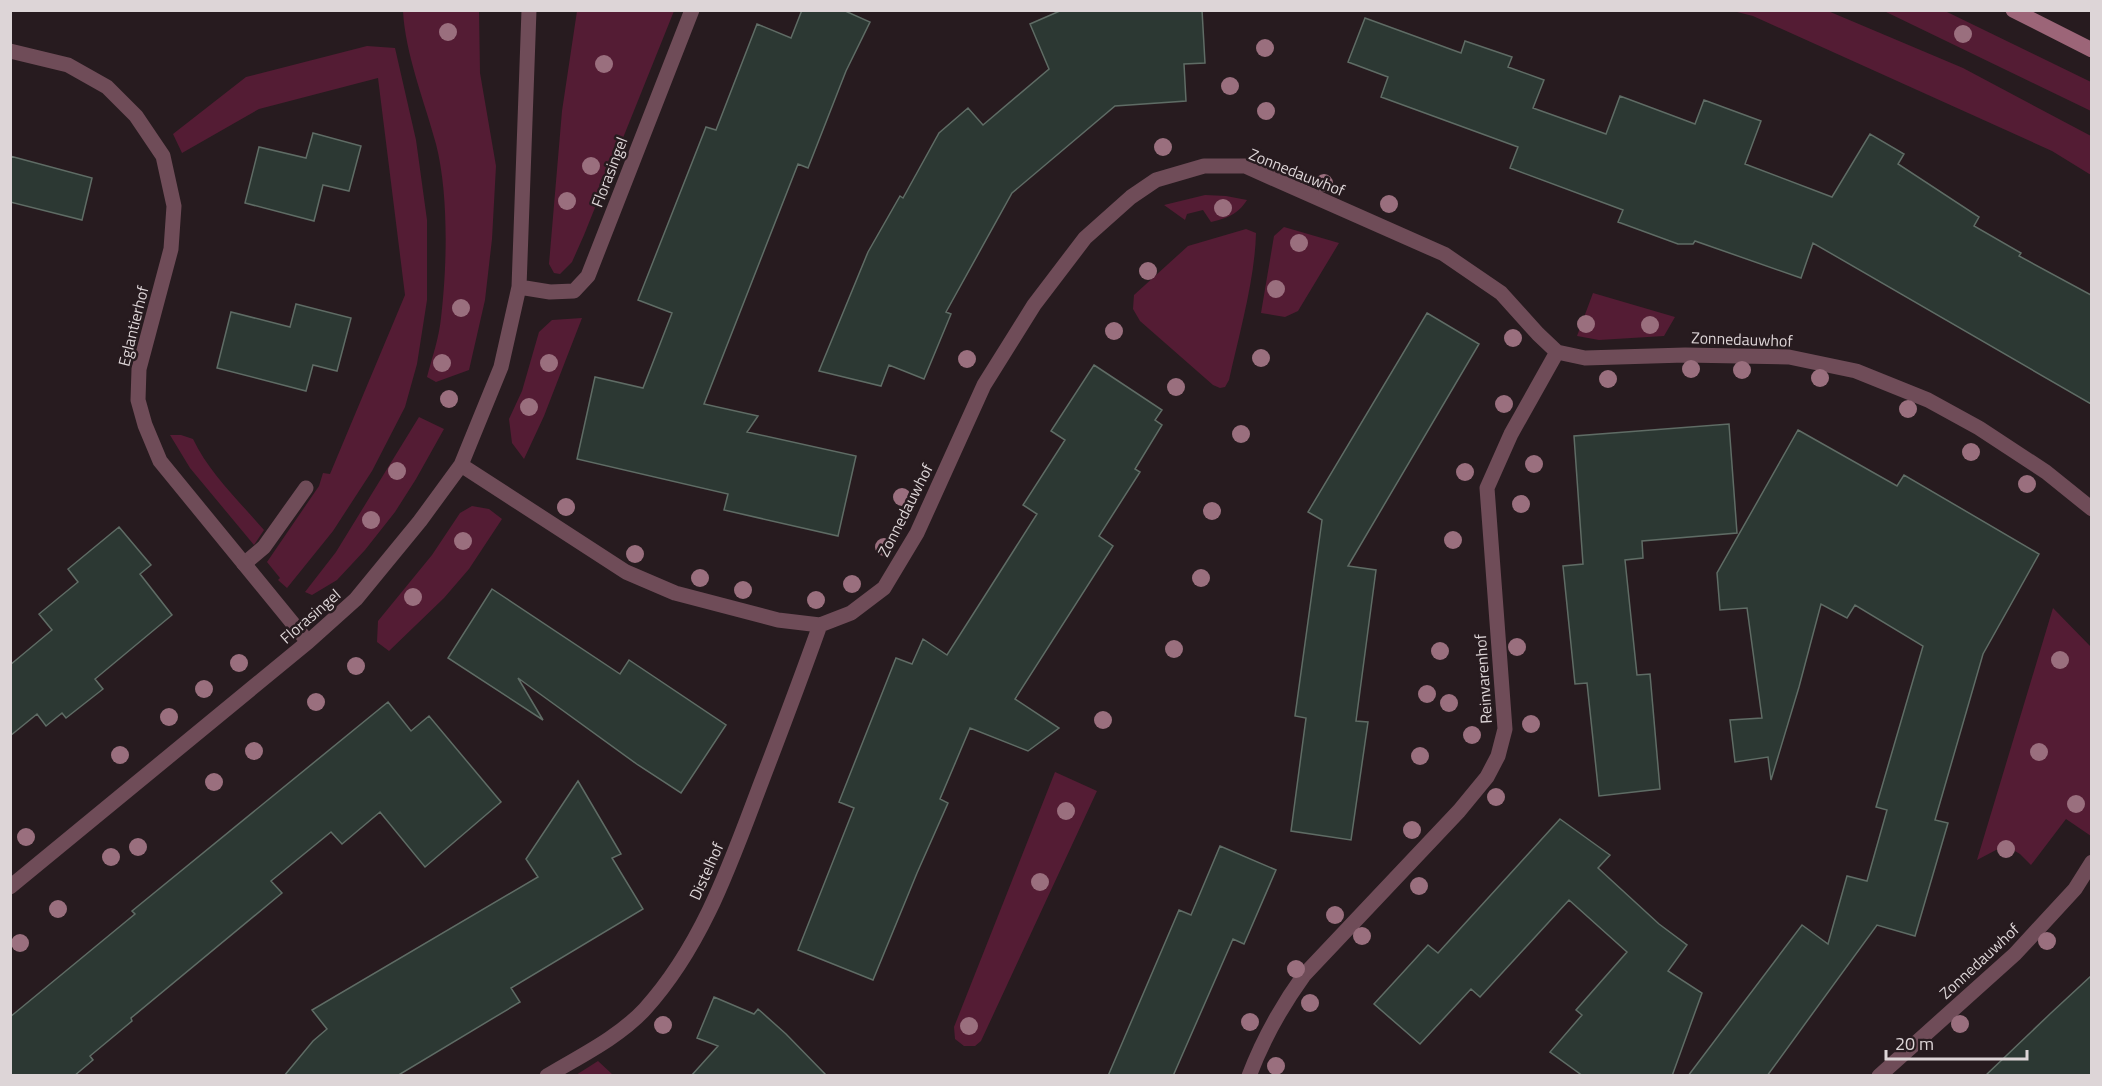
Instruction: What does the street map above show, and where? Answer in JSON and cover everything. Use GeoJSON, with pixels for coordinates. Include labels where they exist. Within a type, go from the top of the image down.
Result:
{"type":"FeatureCollection","features":[{"type":"Feature","properties":{"kind":"street","name":"Florasingel"},"geometry":{"type":"LineString","coordinates":[[10,887],[308,642],[356,599],[420,521],[461,465],[501,367],[519,287],[529,10]]}},
{"type":"Feature","properties":{"kind":"street","name":"Florasingel"},"geometry":{"type":"LineString","coordinates":[[519,287],[574,291],[588,276],[692,10]]}},
{"type":"Feature","properties":{"kind":"street"},"geometry":{"type":"LineString","coordinates":[[2013,10],[2091,50]]}},
{"type":"Feature","properties":{"kind":"street","name":"Eglantierhof"},"geometry":{"type":"LineString","coordinates":[[10,51],[68,65],[107,87],[136,116],[163,156],[174,206],[171,249],[139,369],[138,400],[145,425],[160,461],[308,642]]}},
{"type":"Feature","properties":{"kind":"street","name":"Zonnedauwhof"},"geometry":{"type":"LineString","coordinates":[[461,465],[626,572],[686,596],[778,620],[820,625],[851,613],[884,588],[917,533],[984,385],[1034,305],[1084,237],[1156,180],[1203,166],[1245,166],[1444,254],[1501,293],[1557,352],[1585,358],[1685,355],[1789,357],[1856,371],[1928,400],[1979,428],[2046,472],[2091,509]]}},
{"type":"Feature","properties":{"kind":"street","name":"Reinvarenhof"},"geometry":{"type":"LineString","coordinates":[[1249,1076],[1261,1046],[1285,1002],[1304,975],[1459,811],[1488,777],[1498,756],[1505,729],[1487,488],[1511,434],[1557,352]]}},
{"type":"Feature","properties":{"kind":"street"},"geometry":{"type":"LineString","coordinates":[[244,564],[264,547],[306,488]]}},
{"type":"Feature","properties":{"kind":"street","name":"Distelhof"},"geometry":{"type":"LineString","coordinates":[[547,1076],[612,1037],[643,1011],[670,979],[696,937],[726,875],[820,625]]}},
{"type":"Feature","properties":{"kind":"street","name":"Zonnedauwhof"},"geometry":{"type":"LineString","coordinates":[[1879,1076],[2015,954],[2075,889],[2091,862]]}},
{"type":"Feature","properties":{"kind":"shaded area"},"geometry":{"type":"Polygon","coordinates":[[[403,11],[479,11],[480,73],[496,166],[492,239],[485,300],[469,370],[436,382],[427,377],[441,318],[446,231],[445,208],[436,144],[407,44],[403,11]]]}},
{"type":"Feature","properties":{"kind":"shaded area"},"geometry":{"type":"Polygon","coordinates":[[[577,11],[674,11],[584,235],[572,262],[560,274],[554,273],[549,264],[562,111],[577,11]]]}},
{"type":"Feature","properties":{"kind":"shaded area"},"geometry":{"type":"Polygon","coordinates":[[[1733,11],[1828,11],[1963,68],[2091,136],[2091,175],[2052,151],[1753,16],[1733,11]]]}},
{"type":"Feature","properties":{"kind":"shaded area"},"geometry":{"type":"Polygon","coordinates":[[[1884,11],[1945,11],[2091,82],[2091,111],[1884,11]]]}},
{"type":"Feature","properties":{"kind":"shaded area"},"geometry":{"type":"Polygon","coordinates":[[[367,46],[395,48],[416,140],[427,220],[427,300],[417,364],[405,407],[372,471],[333,531],[287,588],[278,580],[280,578],[267,562],[319,486],[323,473],[330,474],[405,295],[378,78],[259,109],[182,153],[173,134],[246,77],[367,46]]]}},
{"type":"Feature","properties":{"kind":"shaded area"},"geometry":{"type":"Polygon","coordinates":[[[1205,195],[1247,200],[1232,215],[1211,222],[1203,210],[1187,214],[1185,220],[1164,205],[1205,195]]]}},
{"type":"Feature","properties":{"kind":"shaded area"},"geometry":{"type":"Polygon","coordinates":[[[1284,227],[1339,243],[1298,311],[1285,317],[1261,313],[1274,236],[1284,227]]]}},
{"type":"Feature","properties":{"kind":"shaded area"},"geometry":{"type":"Polygon","coordinates":[[[1246,229],[1256,233],[1253,269],[1229,380],[1225,387],[1220,388],[1213,385],[1140,321],[1133,309],[1134,295],[1188,246],[1246,229]]]}},
{"type":"Feature","properties":{"kind":"shaded area"},"geometry":{"type":"Polygon","coordinates":[[[1593,293],[1675,317],[1664,336],[1599,340],[1577,336],[1593,293]]]}},
{"type":"Feature","properties":{"kind":"shaded area"},"geometry":{"type":"Polygon","coordinates":[[[582,318],[544,416],[524,459],[512,443],[509,419],[522,391],[539,332],[552,320],[582,318]]]}},
{"type":"Feature","properties":{"kind":"shaded area"},"geometry":{"type":"Polygon","coordinates":[[[419,417],[444,429],[395,512],[365,550],[337,580],[312,595],[305,592],[336,552],[419,417]]]}},
{"type":"Feature","properties":{"kind":"shaded area"},"geometry":{"type":"Polygon","coordinates":[[[170,435],[181,435],[193,439],[207,464],[264,530],[254,545],[190,468],[170,435]]]}},
{"type":"Feature","properties":{"kind":"shaded area"},"geometry":{"type":"Polygon","coordinates":[[[472,506],[489,509],[502,519],[469,569],[444,598],[389,651],[377,642],[378,621],[432,555],[460,513],[472,506]]]}},
{"type":"Feature","properties":{"kind":"shaded area"},"geometry":{"type":"Polygon","coordinates":[[[2053,608],[2091,647],[2091,836],[2066,819],[2031,865],[2020,854],[2008,847],[1996,850],[1977,860],[2053,608]]]}},
{"type":"Feature","properties":{"kind":"shaded area"},"geometry":{"type":"Polygon","coordinates":[[[1055,772],[1097,791],[981,1041],[975,1046],[964,1046],[955,1039],[954,1027],[1055,772]]]}},
{"type":"Feature","properties":{"kind":"shaded area"},"geometry":{"type":"Polygon","coordinates":[[[598,1061],[613,1075],[576,1075],[598,1061]]]}},
{"type":"Feature","properties":{"kind":"building"},"geometry":{"type":"Polygon","coordinates":[[[802,10],[843,10],[870,22],[846,71],[808,168],[798,164],[704,404],[758,416],[747,432],[856,456],[838,536],[724,510],[728,494],[577,459],[595,377],[643,388],[672,313],[638,300],[706,127],[716,130],[757,24],[791,38],[802,10]]]}},
{"type":"Feature","properties":{"kind":"building"},"geometry":{"type":"Polygon","coordinates":[[[1062,10],[1202,10],[1205,63],[1184,64],[1186,101],[1115,106],[1012,193],[946,312],[951,314],[924,379],[889,365],[881,386],[819,371],[868,252],[900,196],[903,198],[939,133],[968,108],[983,125],[1049,69],[1030,24],[1062,10]]]}},
{"type":"Feature","properties":{"kind":"building"},"geometry":{"type":"Polygon","coordinates":[[[1365,18],[1461,53],[1465,41],[1512,57],[1508,67],[1544,80],[1533,108],[1606,134],[1620,96],[1695,124],[1704,100],[1761,121],[1745,164],[1832,197],[1870,134],[1904,154],[1898,164],[1979,217],[1974,226],[2021,253],[2019,256],[2091,295],[2091,404],[1813,243],[1801,278],[1695,241],[1693,244],[1678,244],[1618,222],[1623,210],[1510,168],[1518,147],[1381,97],[1388,77],[1348,62],[1365,18]]]}},
{"type":"Feature","properties":{"kind":"building"},"geometry":{"type":"Polygon","coordinates":[[[313,133],[361,146],[349,191],[323,185],[314,221],[245,203],[259,147],[306,158],[313,133]]]}},
{"type":"Feature","properties":{"kind":"building"},"geometry":{"type":"Polygon","coordinates":[[[10,156],[92,178],[82,220],[10,202],[10,156]]]}},
{"type":"Feature","properties":{"kind":"building"},"geometry":{"type":"Polygon","coordinates":[[[296,304],[351,318],[337,371],[313,365],[306,391],[217,368],[231,312],[290,327],[296,304]]]}},
{"type":"Feature","properties":{"kind":"building"},"geometry":{"type":"Polygon","coordinates":[[[1427,313],[1479,344],[1348,566],[1376,570],[1356,721],[1368,722],[1351,840],[1291,831],[1306,718],[1295,716],[1322,520],[1308,512],[1427,313]]]}},
{"type":"Feature","properties":{"kind":"building"},"geometry":{"type":"Polygon","coordinates":[[[1094,365],[1162,410],[1155,420],[1162,425],[1135,469],[1140,472],[1099,536],[1113,546],[1015,699],[1059,728],[1028,751],[970,728],[940,799],[948,803],[873,980],[798,950],[854,808],[839,802],[896,658],[912,664],[923,639],[947,655],[1037,514],[1023,505],[1065,440],[1051,431],[1094,365]]]}},
{"type":"Feature","properties":{"kind":"building"},"geometry":{"type":"Polygon","coordinates":[[[1729,424],[1737,533],[1642,541],[1643,558],[1625,560],[1637,675],[1650,674],[1660,789],[1599,796],[1587,683],[1575,684],[1563,566],[1583,564],[1574,436],[1729,424]]]}},
{"type":"Feature","properties":{"kind":"building"},"geometry":{"type":"Polygon","coordinates":[[[1798,430],[1897,486],[1904,475],[2039,554],[1983,654],[1935,820],[1948,823],[1915,936],[1877,925],[1767,1076],[1688,1076],[1802,925],[1828,944],[1847,876],[1867,881],[1887,810],[1876,807],[1923,646],[1855,605],[1847,618],[1821,604],[1771,780],[1768,757],[1735,762],[1730,720],[1762,718],[1747,608],[1720,610],[1717,573],[1798,430]]]}},
{"type":"Feature","properties":{"kind":"building"},"geometry":{"type":"Polygon","coordinates":[[[119,527],[151,565],[140,574],[172,615],[95,679],[103,689],[66,718],[62,713],[46,726],[37,714],[10,736],[10,665],[52,630],[39,614],[78,582],[68,569],[119,527]]]}},
{"type":"Feature","properties":{"kind":"building"},"geometry":{"type":"Polygon","coordinates":[[[492,589],[620,674],[629,660],[726,725],[681,793],[638,765],[518,678],[543,720],[448,658],[492,589]]]}},
{"type":"Feature","properties":{"kind":"building"},"geometry":{"type":"Polygon","coordinates":[[[388,702],[411,731],[429,716],[501,802],[425,867],[380,812],[342,844],[331,832],[271,881],[282,893],[131,1018],[132,1021],[90,1056],[93,1060],[74,1076],[10,1076],[10,1017],[135,914],[132,911],[388,702]]]}},
{"type":"Feature","properties":{"kind":"building"},"geometry":{"type":"Polygon","coordinates":[[[578,781],[621,854],[612,858],[643,909],[511,988],[520,1002],[397,1076],[284,1076],[313,1041],[327,1029],[312,1010],[538,877],[526,859],[578,781]]]}},
{"type":"Feature","properties":{"kind":"building"},"geometry":{"type":"Polygon","coordinates":[[[1560,819],[1610,855],[1598,868],[1659,924],[1687,945],[1668,971],[1702,993],[1672,1076],[1583,1076],[1550,1052],[1582,1015],[1576,1010],[1627,952],[1569,900],[1480,997],[1471,989],[1420,1044],[1374,1004],[1428,945],[1438,953],[1560,819]]]}},
{"type":"Feature","properties":{"kind":"building"},"geometry":{"type":"Polygon","coordinates":[[[1220,846],[1276,870],[1244,944],[1233,939],[1173,1076],[1108,1076],[1179,910],[1191,915],[1220,846]]]}},
{"type":"Feature","properties":{"kind":"building"},"geometry":{"type":"Polygon","coordinates":[[[2091,976],[2091,1076],[1985,1076],[2051,1013],[2091,976]]]}},
{"type":"Feature","properties":{"kind":"building"},"geometry":{"type":"Polygon","coordinates":[[[714,997],[754,1014],[758,1009],[827,1076],[691,1076],[718,1046],[697,1038],[714,997]]]}}]}
